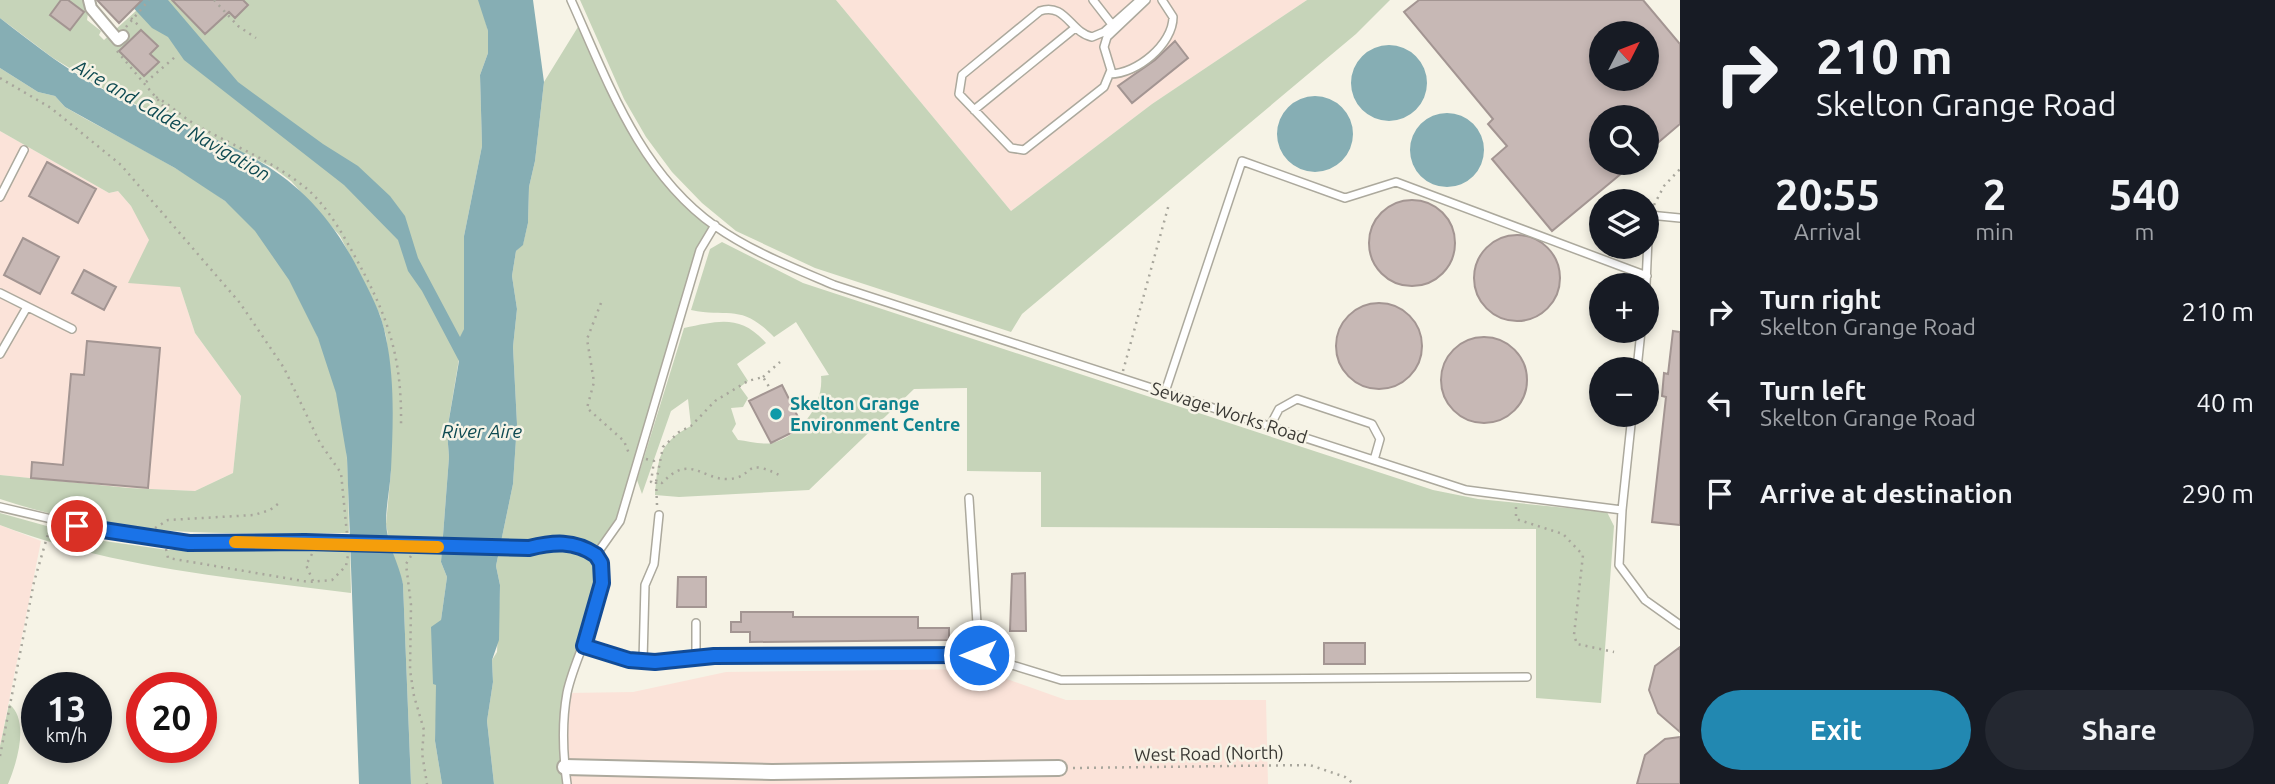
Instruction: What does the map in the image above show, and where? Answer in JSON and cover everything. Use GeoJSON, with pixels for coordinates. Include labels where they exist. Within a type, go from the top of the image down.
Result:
{"type":"FeatureCollection","features":[{"type":"Feature","properties":{"kind":"street"},"geometry":{"type":"LineString","coordinates":[[89,0],[91,8],[121,38]]}},
{"type":"Feature","properties":{"kind":"street"},"geometry":{"type":"LineString","coordinates":[[565,767],[772,778],[1059,768]]}},
{"type":"Feature","properties":{"kind":"lane","name":"Sewage Works Road"},"geometry":{"type":"LineString","coordinates":[[571,0],[625,120],[645,153],[678,193],[715,226],[767,257],[834,285],[1466,490],[1622,510]]}},
{"type":"Feature","properties":{"kind":"lane"},"geometry":{"type":"LineString","coordinates":[[1093,0],[1114,27]]}},
{"type":"Feature","properties":{"kind":"lane"},"geometry":{"type":"LineString","coordinates":[[1140,0],[1114,27],[1105,42],[1110,74],[1104,87],[1024,150],[1011,148],[959,94],[962,75],[1045,9],[1060,11],[1075,28],[1092,37],[1114,27],[1146,0]]}},
{"type":"Feature","properties":{"kind":"lane"},"geometry":{"type":"LineString","coordinates":[[1110,74],[1128,72],[1169,37],[1173,17],[1162,0]]}},
{"type":"Feature","properties":{"kind":"lane"},"geometry":{"type":"LineString","coordinates":[[974,110],[1075,28]]}},
{"type":"Feature","properties":{"kind":"lane"},"geometry":{"type":"LineString","coordinates":[[0,197],[24,150]]}},
{"type":"Feature","properties":{"kind":"lane"},"geometry":{"type":"LineString","coordinates":[[1165,392],[1242,161],[1345,198],[1396,182],[1639,273]]}},
{"type":"Feature","properties":{"kind":"lane"},"geometry":{"type":"LineString","coordinates":[[1659,216],[1680,218]]}},
{"type":"Feature","properties":{"kind":"lane"},"geometry":{"type":"LineString","coordinates":[[596,555],[620,521],[700,250],[715,226]]}},
{"type":"Feature","properties":{"kind":"lane"},"geometry":{"type":"LineString","coordinates":[[0,293],[72,329]]}},
{"type":"Feature","properties":{"kind":"lane"},"geometry":{"type":"LineString","coordinates":[[0,354],[27,307]]}},
{"type":"Feature","properties":{"kind":"lane"},"geometry":{"type":"LineString","coordinates":[[1270,426],[1279,409],[1297,399],[1372,424],[1380,439],[1374,460]]}},
{"type":"Feature","properties":{"kind":"lane"},"geometry":{"type":"LineString","coordinates":[[1631,427],[1619,565],[1645,600],[1680,625]]}},
{"type":"Feature","properties":{"kind":"lane"},"geometry":{"type":"LineString","coordinates":[[969,498],[979,655]]}},
{"type":"Feature","properties":{"kind":"lane"},"geometry":{"type":"LineString","coordinates":[[0,506],[52,521],[189,543],[305,542],[529,548],[565,543],[586,548],[596,555],[601,563],[602,583],[567,693],[567,784]]}},
{"type":"Feature","properties":{"kind":"lane"},"geometry":{"type":"LineString","coordinates":[[643,661],[645,585],[654,564],[659,515]]}},
{"type":"Feature","properties":{"kind":"lane"},"geometry":{"type":"LineString","coordinates":[[696,623],[696,658]]}},
{"type":"Feature","properties":{"kind":"lane"},"geometry":{"type":"LineString","coordinates":[[584,646],[629,660],[643,661],[979,655],[1061,680],[1527,677]]}},
{"type":"Feature","properties":{"kind":"path"},"geometry":{"type":"LineString","coordinates":[[149,0],[122,30],[117,53],[146,82],[169,113],[167,118]]}},
{"type":"Feature","properties":{"kind":"path"},"geometry":{"type":"LineString","coordinates":[[215,0],[239,26],[256,38]]}},
{"type":"Feature","properties":{"kind":"path"},"geometry":{"type":"LineString","coordinates":[[131,18],[139,26]]}},
{"type":"Feature","properties":{"kind":"path"},"geometry":{"type":"LineString","coordinates":[[146,82],[175,57]]}},
{"type":"Feature","properties":{"kind":"path"},"geometry":{"type":"LineString","coordinates":[[0,78],[61,115],[121,165],[240,303],[284,368],[320,443],[341,473],[347,537]]}},
{"type":"Feature","properties":{"kind":"path"},"geometry":{"type":"LineString","coordinates":[[156,97],[200,127],[260,157],[308,190],[341,232],[386,317],[398,363],[401,425]]}},
{"type":"Feature","properties":{"kind":"path"},"geometry":{"type":"LineString","coordinates":[[1659,195],[1680,169]]}},
{"type":"Feature","properties":{"kind":"path"},"geometry":{"type":"LineString","coordinates":[[1121,377],[1169,204]]}},
{"type":"Feature","properties":{"kind":"path"},"geometry":{"type":"LineString","coordinates":[[601,303],[587,339],[594,382],[587,408],[624,441],[628,455],[654,461],[651,482],[662,482],[679,470],[693,469],[726,480],[736,477],[750,467],[764,467],[783,477]]}},
{"type":"Feature","properties":{"kind":"path"},"geometry":{"type":"LineString","coordinates":[[659,515],[656,482],[663,447],[679,432],[691,426],[715,401],[748,381],[763,377],[780,362]]}},
{"type":"Feature","properties":{"kind":"path"},"geometry":{"type":"LineString","coordinates":[[763,377],[771,390]]}},
{"type":"Feature","properties":{"kind":"path"},"geometry":{"type":"LineString","coordinates":[[1516,497],[1516,519],[1563,534],[1583,555],[1574,635],[1577,644],[1614,652]]}},
{"type":"Feature","properties":{"kind":"path"},"geometry":{"type":"LineString","coordinates":[[136,536],[168,520],[254,515],[270,510],[278,504]]}},
{"type":"Feature","properties":{"kind":"path"},"geometry":{"type":"LineString","coordinates":[[0,757],[34,582],[52,521]]}},
{"type":"Feature","properties":{"kind":"path"},"geometry":{"type":"LineString","coordinates":[[165,540],[168,558],[313,581],[332,580],[343,570],[348,551]]}},
{"type":"Feature","properties":{"kind":"path"},"geometry":{"type":"LineString","coordinates":[[414,555],[405,564],[411,606],[410,670],[424,730],[422,753],[427,784]]}},
{"type":"Feature","properties":{"kind":"path"},"geometry":{"type":"LineString","coordinates":[[308,557],[306,565],[313,581]]}},
{"type":"Feature","properties":{"kind":"path","name":"West Road (North)"},"geometry":{"type":"LineString","coordinates":[[1059,768],[1310,765],[1345,777],[1354,784]]}},
{"type":"Feature","properties":{"kind":"shaded area"},"geometry":{"type":"Polygon","coordinates":[[[836,0],[1307,0],[1152,104],[1011,211],[836,0]]]}},
{"type":"Feature","properties":{"kind":"shaded area"},"geometry":{"type":"Polygon","coordinates":[[[0,131],[109,193],[118,191],[131,206],[180,287],[195,333],[241,396],[233,473],[195,491],[129,488],[0,475],[0,131]]]}},
{"type":"Feature","properties":{"kind":"shaded area"},"geometry":{"type":"Polygon","coordinates":[[[0,525],[41,541],[0,746],[0,525]]]}},
{"type":"Feature","properties":{"kind":"shaded area"},"geometry":{"type":"Polygon","coordinates":[[[979,669],[1066,700],[1266,700],[1268,784],[562,784],[567,693],[633,692],[726,672],[979,669]]]}},
{"type":"Feature","properties":{"kind":"green space"},"geometry":{"type":"Polygon","coordinates":[[[0,0],[90,0],[87,20],[101,31],[99,35],[104,40],[148,0],[480,0],[488,31],[488,53],[480,75],[482,146],[464,236],[464,329],[447,431],[449,457],[441,562],[447,577],[441,620],[435,741],[442,784],[411,784],[403,584],[392,555],[386,524],[391,471],[391,378],[386,336],[380,315],[340,236],[291,181],[272,167],[109,92],[53,58],[0,18],[0,0]]]}},
{"type":"Feature","properties":{"kind":"green space"},"geometry":{"type":"Polygon","coordinates":[[[580,0],[836,0],[1011,211],[1152,104],[1307,0],[1390,0],[1356,34],[1022,314],[1011,332],[815,268],[736,231],[702,203],[672,172],[646,137],[624,99],[580,0]]]}},
{"type":"Feature","properties":{"kind":"green space"},"geometry":{"type":"Polygon","coordinates":[[[581,22],[625,120],[678,193],[715,225],[700,250],[620,521],[596,555],[602,583],[567,693],[564,758],[567,784],[494,784],[487,721],[493,682],[492,660],[497,652],[500,585],[496,566],[513,484],[517,424],[513,347],[517,309],[512,276],[516,251],[523,244],[528,223],[529,187],[535,161],[544,82],[581,22]]]}},
{"type":"Feature","properties":{"kind":"green space"},"geometry":{"type":"Polygon","coordinates":[[[0,68],[38,92],[55,96],[65,107],[167,163],[206,188],[247,220],[267,244],[302,301],[328,363],[337,393],[346,449],[349,533],[216,533],[130,527],[44,512],[0,499],[0,475],[129,488],[195,491],[233,473],[241,396],[195,333],[180,287],[128,283],[149,240],[131,206],[118,191],[109,193],[0,131],[0,68]]]}},
{"type":"Feature","properties":{"kind":"green space"},"geometry":{"type":"Polygon","coordinates":[[[722,242],[803,283],[1433,490],[1478,499],[1607,512],[1614,526],[1601,703],[1536,698],[1536,529],[1041,527],[1041,472],[967,471],[967,388],[914,389],[809,490],[679,497],[655,495],[657,472],[665,446],[691,426],[688,399],[671,411],[642,494],[637,480],[684,328],[728,322],[747,327],[766,343],[737,364],[748,381],[740,387],[748,398],[743,407],[731,408],[736,424],[732,431],[738,440],[772,443],[792,434],[808,418],[819,398],[821,376],[829,375],[796,322],[774,337],[763,326],[744,316],[691,310],[710,249],[722,242]]]}},
{"type":"Feature","properties":{"kind":"green space"},"geometry":{"type":"Polygon","coordinates":[[[0,513],[97,540],[168,550],[350,551],[351,593],[174,570],[86,552],[0,525],[0,513]]]}},
{"type":"Feature","properties":{"kind":"green space"},"geometry":{"type":"Polygon","coordinates":[[[9,704],[19,720],[20,742],[8,784],[0,784],[0,746],[9,704]]]}},
{"type":"Feature","properties":{"kind":"water","name":"River Aire"},"geometry":{"type":"Polygon","coordinates":[[[126,0],[168,0],[238,82],[358,166],[390,196],[405,216],[418,258],[460,337],[464,329],[464,236],[482,146],[480,75],[488,53],[488,31],[478,0],[533,0],[544,82],[535,161],[529,187],[528,223],[523,245],[516,251],[512,276],[517,309],[513,347],[517,424],[513,484],[496,566],[500,585],[499,640],[492,660],[493,682],[487,721],[494,784],[442,784],[435,741],[436,685],[433,684],[431,627],[441,620],[447,577],[441,562],[449,457],[447,431],[459,361],[422,291],[408,271],[398,240],[344,185],[184,60],[168,37],[152,28],[126,0]]]}},
{"type":"Feature","properties":{"kind":"water"},"geometry":{"type":"Polygon","coordinates":[[[0,18],[53,58],[95,85],[220,141],[281,176],[309,199],[334,230],[358,269],[381,320],[391,370],[391,470],[386,523],[403,584],[411,784],[359,784],[347,458],[336,393],[318,338],[289,280],[255,231],[225,201],[175,168],[65,107],[55,96],[38,92],[0,68],[0,18]]]}},
{"type":"Feature","properties":{"kind":"water"},"geometry":{"type":"Polygon","coordinates":[[[1389,45],[1404,48],[1416,56],[1424,68],[1427,83],[1424,98],[1416,110],[1404,118],[1389,121],[1374,118],[1362,110],[1354,98],[1351,83],[1354,68],[1362,56],[1374,48],[1389,45]]]}},
{"type":"Feature","properties":{"kind":"water"},"geometry":{"type":"Polygon","coordinates":[[[1315,96],[1329,99],[1342,107],[1350,120],[1353,134],[1350,148],[1342,161],[1329,169],[1315,172],[1301,169],[1288,161],[1280,148],[1277,134],[1280,120],[1288,107],[1301,99],[1315,96]]]}},
{"type":"Feature","properties":{"kind":"water"},"geometry":{"type":"Polygon","coordinates":[[[1440,113],[1454,113],[1468,119],[1478,129],[1484,150],[1478,171],[1468,181],[1454,187],[1440,187],[1426,181],[1416,171],[1410,157],[1410,143],[1416,129],[1426,119],[1440,113]]]}},
{"type":"Feature","properties":{"kind":"building"},"geometry":{"type":"Polygon","coordinates":[[[61,0],[68,0],[84,12],[70,30],[50,15],[61,0]]]}},
{"type":"Feature","properties":{"kind":"building"},"geometry":{"type":"Polygon","coordinates":[[[97,0],[142,0],[119,23],[97,0]]]}},
{"type":"Feature","properties":{"kind":"building"},"geometry":{"type":"Polygon","coordinates":[[[172,0],[243,0],[248,5],[235,18],[229,12],[205,34],[172,0]]]}},
{"type":"Feature","properties":{"kind":"building"},"geometry":{"type":"Polygon","coordinates":[[[1419,0],[1643,0],[1680,44],[1680,124],[1659,142],[1659,105],[1589,105],[1589,175],[1620,175],[1603,189],[1589,189],[1589,200],[1552,231],[1492,159],[1507,146],[1488,124],[1493,119],[1404,12],[1419,0]]]}},
{"type":"Feature","properties":{"kind":"building"},"geometry":{"type":"Polygon","coordinates":[[[141,30],[158,46],[150,54],[159,62],[144,76],[119,51],[141,30]]]}},
{"type":"Feature","properties":{"kind":"building"},"geometry":{"type":"Polygon","coordinates":[[[1175,41],[1188,58],[1132,103],[1118,86],[1155,60],[1175,41]]]}},
{"type":"Feature","properties":{"kind":"building"},"geometry":{"type":"Polygon","coordinates":[[[47,162],[96,189],[78,223],[29,196],[47,162]]]}},
{"type":"Feature","properties":{"kind":"building"},"geometry":{"type":"Polygon","coordinates":[[[1412,200],[1428,204],[1442,213],[1451,227],[1455,243],[1451,259],[1442,273],[1428,282],[1412,286],[1396,282],[1382,273],[1373,259],[1369,243],[1373,227],[1382,213],[1396,204],[1412,200]]]}},
{"type":"Feature","properties":{"kind":"building"},"geometry":{"type":"Polygon","coordinates":[[[1517,235],[1541,242],[1553,254],[1560,278],[1553,302],[1541,314],[1517,321],[1493,314],[1481,302],[1474,278],[1481,254],[1493,242],[1517,235]]]}},
{"type":"Feature","properties":{"kind":"building"},"geometry":{"type":"Polygon","coordinates":[[[23,238],[59,257],[40,294],[4,275],[23,238]]]}},
{"type":"Feature","properties":{"kind":"building"},"geometry":{"type":"Polygon","coordinates":[[[84,270],[116,287],[104,310],[72,293],[84,270]]]}},
{"type":"Feature","properties":{"kind":"building"},"geometry":{"type":"Polygon","coordinates":[[[1379,303],[1396,306],[1410,315],[1419,329],[1422,346],[1419,363],[1410,377],[1396,386],[1379,389],[1362,386],[1348,377],[1339,363],[1336,346],[1339,329],[1348,315],[1362,306],[1379,303]]]}},
{"type":"Feature","properties":{"kind":"building"},"geometry":{"type":"Polygon","coordinates":[[[1673,331],[1680,332],[1680,525],[1652,522],[1666,397],[1662,396],[1664,373],[1668,374],[1673,331]]]}},
{"type":"Feature","properties":{"kind":"building"},"geometry":{"type":"Polygon","coordinates":[[[1484,337],[1508,344],[1520,356],[1527,380],[1520,404],[1508,416],[1484,423],[1460,416],[1448,404],[1441,380],[1448,356],[1460,344],[1484,337]]]}},
{"type":"Feature","properties":{"kind":"building"},"geometry":{"type":"Polygon","coordinates":[[[87,341],[160,348],[148,488],[31,478],[32,462],[63,465],[71,374],[84,375],[87,341]]]}},
{"type":"Feature","properties":{"kind":"building","name":"Skelton Grange Environment Centre"},"geometry":{"type":"Polygon","coordinates":[[[782,385],[803,427],[771,443],[749,401],[782,385]]]}},
{"type":"Feature","properties":{"kind":"building"},"geometry":{"type":"Polygon","coordinates":[[[1025,573],[1026,631],[1010,631],[1012,574],[1025,573]]]}},
{"type":"Feature","properties":{"kind":"building"},"geometry":{"type":"Polygon","coordinates":[[[678,577],[706,577],[706,607],[677,607],[678,577]]]}},
{"type":"Feature","properties":{"kind":"building"},"geometry":{"type":"Polygon","coordinates":[[[741,612],[793,612],[793,617],[918,617],[918,628],[949,628],[949,640],[750,642],[750,632],[731,632],[731,622],[741,622],[741,612]]]}},
{"type":"Feature","properties":{"kind":"building"},"geometry":{"type":"Polygon","coordinates":[[[1324,643],[1365,643],[1365,664],[1324,664],[1324,643]]]}},
{"type":"Feature","properties":{"kind":"building"},"geometry":{"type":"Polygon","coordinates":[[[1680,647],[1680,732],[1658,713],[1649,690],[1655,666],[1680,647]]]}},
{"type":"Feature","properties":{"kind":"building"},"geometry":{"type":"Polygon","coordinates":[[[1680,737],[1680,784],[1637,784],[1645,755],[1665,739],[1680,737]]]}},
{"type":"Feature","properties":{"kind":"slow traffic"},"geometry":{"type":"LineString","coordinates":[[235,542],[438,547]]}},
{"type":"Feature","properties":{"kind":"place","name":"Skelton Grange Environment Centre"},"geometry":{"type":"Point","coordinates":[776,414]}},
{"type":"Feature","properties":{"kind":"route"},"geometry":{"type":"LineString","coordinates":[[77,526],[189,543],[305,542],[529,548],[551,543],[576,545],[596,555],[603,573],[584,646],[629,660],[655,662],[714,656],[979,655]]}},
{"type":"Feature","properties":{"kind":"water label","name":"Aire and Calder Navigation"},"geometry":{"type":"Point","coordinates":[172,120]}}]}
